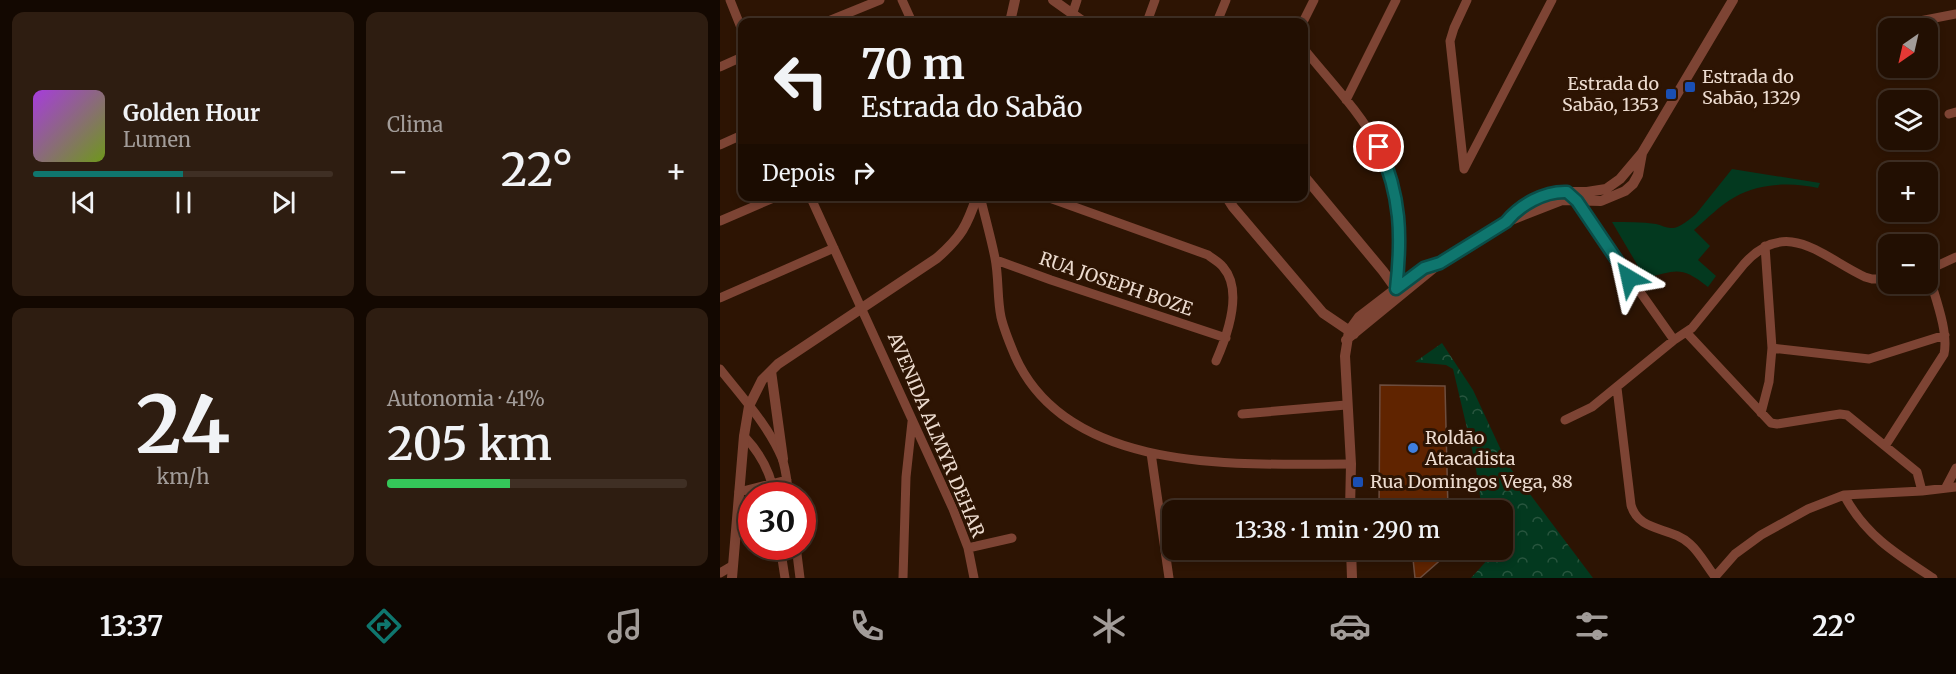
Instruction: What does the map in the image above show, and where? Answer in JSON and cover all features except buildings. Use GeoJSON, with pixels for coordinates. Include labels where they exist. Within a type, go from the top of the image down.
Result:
{"type":"FeatureCollection","features":[{"type":"Feature","properties":{"kind":"street"},"geometry":{"type":"LineString","coordinates":[[730,0],[738,20]]}},
{"type":"Feature","properties":{"kind":"street"},"geometry":{"type":"LineString","coordinates":[[836,18],[880,0]]}},
{"type":"Feature","properties":{"kind":"street"},"geometry":{"type":"LineString","coordinates":[[902,0],[910,18]]}},
{"type":"Feature","properties":{"kind":"street"},"geometry":{"type":"LineString","coordinates":[[1011,18],[1015,0]]}},
{"type":"Feature","properties":{"kind":"street"},"geometry":{"type":"LineString","coordinates":[[1053,0],[1077,18]]}},
{"type":"Feature","properties":{"kind":"street"},"geometry":{"type":"LineString","coordinates":[[1072,15],[1077,0]]}},
{"type":"Feature","properties":{"kind":"street"},"geometry":{"type":"LineString","coordinates":[[1148,18],[1155,0]]}},
{"type":"Feature","properties":{"kind":"street"},"geometry":{"type":"LineString","coordinates":[[1219,18],[1226,0]]}},
{"type":"Feature","properties":{"kind":"street"},"geometry":{"type":"LineString","coordinates":[[1305,18],[1314,0]]}},
{"type":"Feature","properties":{"kind":"street"},"geometry":{"type":"LineString","coordinates":[[1346,100],[1395,0]]}},
{"type":"Feature","properties":{"kind":"street"},"geometry":{"type":"LineString","coordinates":[[1467,0],[1450,41],[1464,169],[1552,0]]}},
{"type":"Feature","properties":{"kind":"street"},"geometry":{"type":"LineString","coordinates":[[1506,222],[1514,213],[1536,199],[1561,192],[1606,189],[1620,179],[1642,153],[1733,0]]}},
{"type":"Feature","properties":{"kind":"street"},"geometry":{"type":"LineString","coordinates":[[1935,18],[1956,14]]}},
{"type":"Feature","properties":{"kind":"street"},"geometry":{"type":"LineString","coordinates":[[1308,54],[1346,100],[1379,147],[1387,166],[1396,196],[1399,262],[1396,294],[1386,308]]}},
{"type":"Feature","properties":{"kind":"street"},"geometry":{"type":"LineString","coordinates":[[720,67],[738,59]]}},
{"type":"Feature","properties":{"kind":"street"},"geometry":{"type":"LineString","coordinates":[[720,145],[738,137]]}},
{"type":"Feature","properties":{"kind":"street"},"geometry":{"type":"LineString","coordinates":[[1350,335],[1440,263],[1506,222],[1562,200],[1601,201],[1625,191],[1638,175],[1642,153]]}},
{"type":"Feature","properties":{"kind":"street"},"geometry":{"type":"LineString","coordinates":[[1308,181],[1396,289]]}},
{"type":"Feature","properties":{"kind":"street"},"geometry":{"type":"LineString","coordinates":[[1567,192],[1577,201],[1617,262],[1674,340]]}},
{"type":"Feature","properties":{"kind":"street"},"geometry":{"type":"LineString","coordinates":[[720,221],[766,201]]}},
{"type":"Feature","properties":{"kind":"street","name":"AVENIDA ALMYR DEHAR"},"geometry":{"type":"LineString","coordinates":[[812,201],[953,509],[968,548],[974,578]]}},
{"type":"Feature","properties":{"kind":"street"},"geometry":{"type":"LineString","coordinates":[[740,482],[749,406],[762,381],[778,364],[937,258],[954,243],[968,223],[976,201]]}},
{"type":"Feature","properties":{"kind":"street"},"geometry":{"type":"LineString","coordinates":[[979,201],[996,260],[1001,318],[1014,355],[1026,379],[1053,408],[1082,428],[1111,442],[1151,453],[1255,464],[1351,464]]}},
{"type":"Feature","properties":{"kind":"street"},"geometry":{"type":"LineString","coordinates":[[1072,201],[1208,255],[1224,267],[1231,282],[1233,308],[1226,338],[1216,361]]}},
{"type":"Feature","properties":{"kind":"street"},"geometry":{"type":"LineString","coordinates":[[1229,201],[1323,313],[1350,335]]}},
{"type":"Feature","properties":{"kind":"street"},"geometry":{"type":"LineString","coordinates":[[1565,420],[1592,407],[1697,323],[1752,255],[1765,246],[1779,242],[1802,243],[1865,277],[1878,279]]}},
{"type":"Feature","properties":{"kind":"street"},"geometry":{"type":"LineString","coordinates":[[1761,413],[1769,382],[1772,348],[1765,246]]}},
{"type":"Feature","properties":{"kind":"street"},"geometry":{"type":"LineString","coordinates":[[720,298],[834,248]]}},
{"type":"Feature","properties":{"kind":"street"},"geometry":{"type":"LineString","coordinates":[[1938,266],[1956,257]]}},
{"type":"Feature","properties":{"kind":"street","name":"RUA JOSEPH BOZE"},"geometry":{"type":"LineString","coordinates":[[996,260],[1226,338]]}},
{"type":"Feature","properties":{"kind":"street"},"geometry":{"type":"LineString","coordinates":[[1350,500],[1351,464],[1345,356],[1350,335],[1359,317],[1424,268],[1440,263]]}},
{"type":"Feature","properties":{"kind":"street"},"geometry":{"type":"LineString","coordinates":[[1885,446],[1944,354],[1945,335],[1934,294]]}},
{"type":"Feature","properties":{"kind":"street"},"geometry":{"type":"LineString","coordinates":[[1686,332],[1771,423],[1846,415],[1917,472],[1922,491]]}},
{"type":"Feature","properties":{"kind":"street"},"geometry":{"type":"LineString","coordinates":[[1772,348],[1869,359],[1945,335]]}},
{"type":"Feature","properties":{"kind":"street"},"geometry":{"type":"LineString","coordinates":[[720,369],[749,406],[783,459]]}},
{"type":"Feature","properties":{"kind":"street"},"geometry":{"type":"LineString","coordinates":[[771,371],[787,480],[780,482]]}},
{"type":"Feature","properties":{"kind":"street"},"geometry":{"type":"LineString","coordinates":[[1617,388],[1634,515],[1646,525],[1668,531],[1690,544],[1715,578],[1735,554],[1761,535],[1808,509],[1844,495],[1922,491],[1951,487],[1956,468]]}},
{"type":"Feature","properties":{"kind":"street"},"geometry":{"type":"LineString","coordinates":[[1242,414],[1346,405]]}},
{"type":"Feature","properties":{"kind":"street"},"geometry":{"type":"LineString","coordinates":[[903,578],[906,487],[913,419]]}},
{"type":"Feature","properties":{"kind":"street"},"geometry":{"type":"LineString","coordinates":[[744,436],[759,453],[767,467],[771,482]]}},
{"type":"Feature","properties":{"kind":"street"},"geometry":{"type":"LineString","coordinates":[[1151,453],[1169,578]]}},
{"type":"Feature","properties":{"kind":"street"},"geometry":{"type":"LineString","coordinates":[[1844,495],[1854,513],[1879,541],[1933,578]]}},
{"type":"Feature","properties":{"kind":"street"},"geometry":{"type":"LineString","coordinates":[[732,578],[738,503]]}},
{"type":"Feature","properties":{"kind":"street"},"geometry":{"type":"LineString","coordinates":[[968,548],[1012,538]]}},
{"type":"Feature","properties":{"kind":"street"},"geometry":{"type":"LineString","coordinates":[[782,560],[784,578]]}},
{"type":"Feature","properties":{"kind":"street"},"geometry":{"type":"LineString","coordinates":[[798,560],[800,578]]}},
{"type":"Feature","properties":{"kind":"street"},"geometry":{"type":"LineString","coordinates":[[1351,560],[1352,578]]}},
{"type":"Feature","properties":{"kind":"street"},"geometry":{"type":"LineString","coordinates":[[720,573],[732,566]]}},
{"type":"Feature","properties":{"kind":"green space"},"geometry":{"type":"Polygon","coordinates":[[[1732,169],[1820,183],[1818,188],[1775,185],[1744,192],[1724,204],[1694,230],[1710,246],[1698,260],[1716,276],[1708,287],[1691,275],[1678,272],[1645,278],[1612,222],[1677,227],[1696,214],[1732,169]]]}},
{"type":"Feature","properties":{"kind":"green space"},"geometry":{"type":"Polygon","coordinates":[[[1442,343],[1473,390],[1508,465],[1593,578],[1471,578],[1487,560],[1513,560],[1513,500],[1481,500],[1475,462],[1453,369],[1446,365],[1415,362],[1442,343]]]}},
{"type":"Feature","properties":{"kind":"place","name":"Estrada do Sabão, 1329"},"geometry":{"type":"Point","coordinates":[1690,87]}},
{"type":"Feature","properties":{"kind":"place","name":"Estrada do Sabão, 1353"},"geometry":{"type":"Point","coordinates":[1671,94]}},
{"type":"Feature","properties":{"kind":"place","name":"Roldão Atacadista"},"geometry":{"type":"Point","coordinates":[1413,448]}},
{"type":"Feature","properties":{"kind":"place","name":"Rua Domingos Vega, 88"},"geometry":{"type":"Point","coordinates":[1358,482]}},
{"type":"Feature","properties":{"kind":"route"},"geometry":{"type":"LineString","coordinates":[[1379,147],[1396,196],[1399,262],[1396,289],[1424,268],[1440,263],[1506,222],[1514,213],[1536,199],[1561,192],[1567,192],[1577,201],[1629,278]]}}]}
